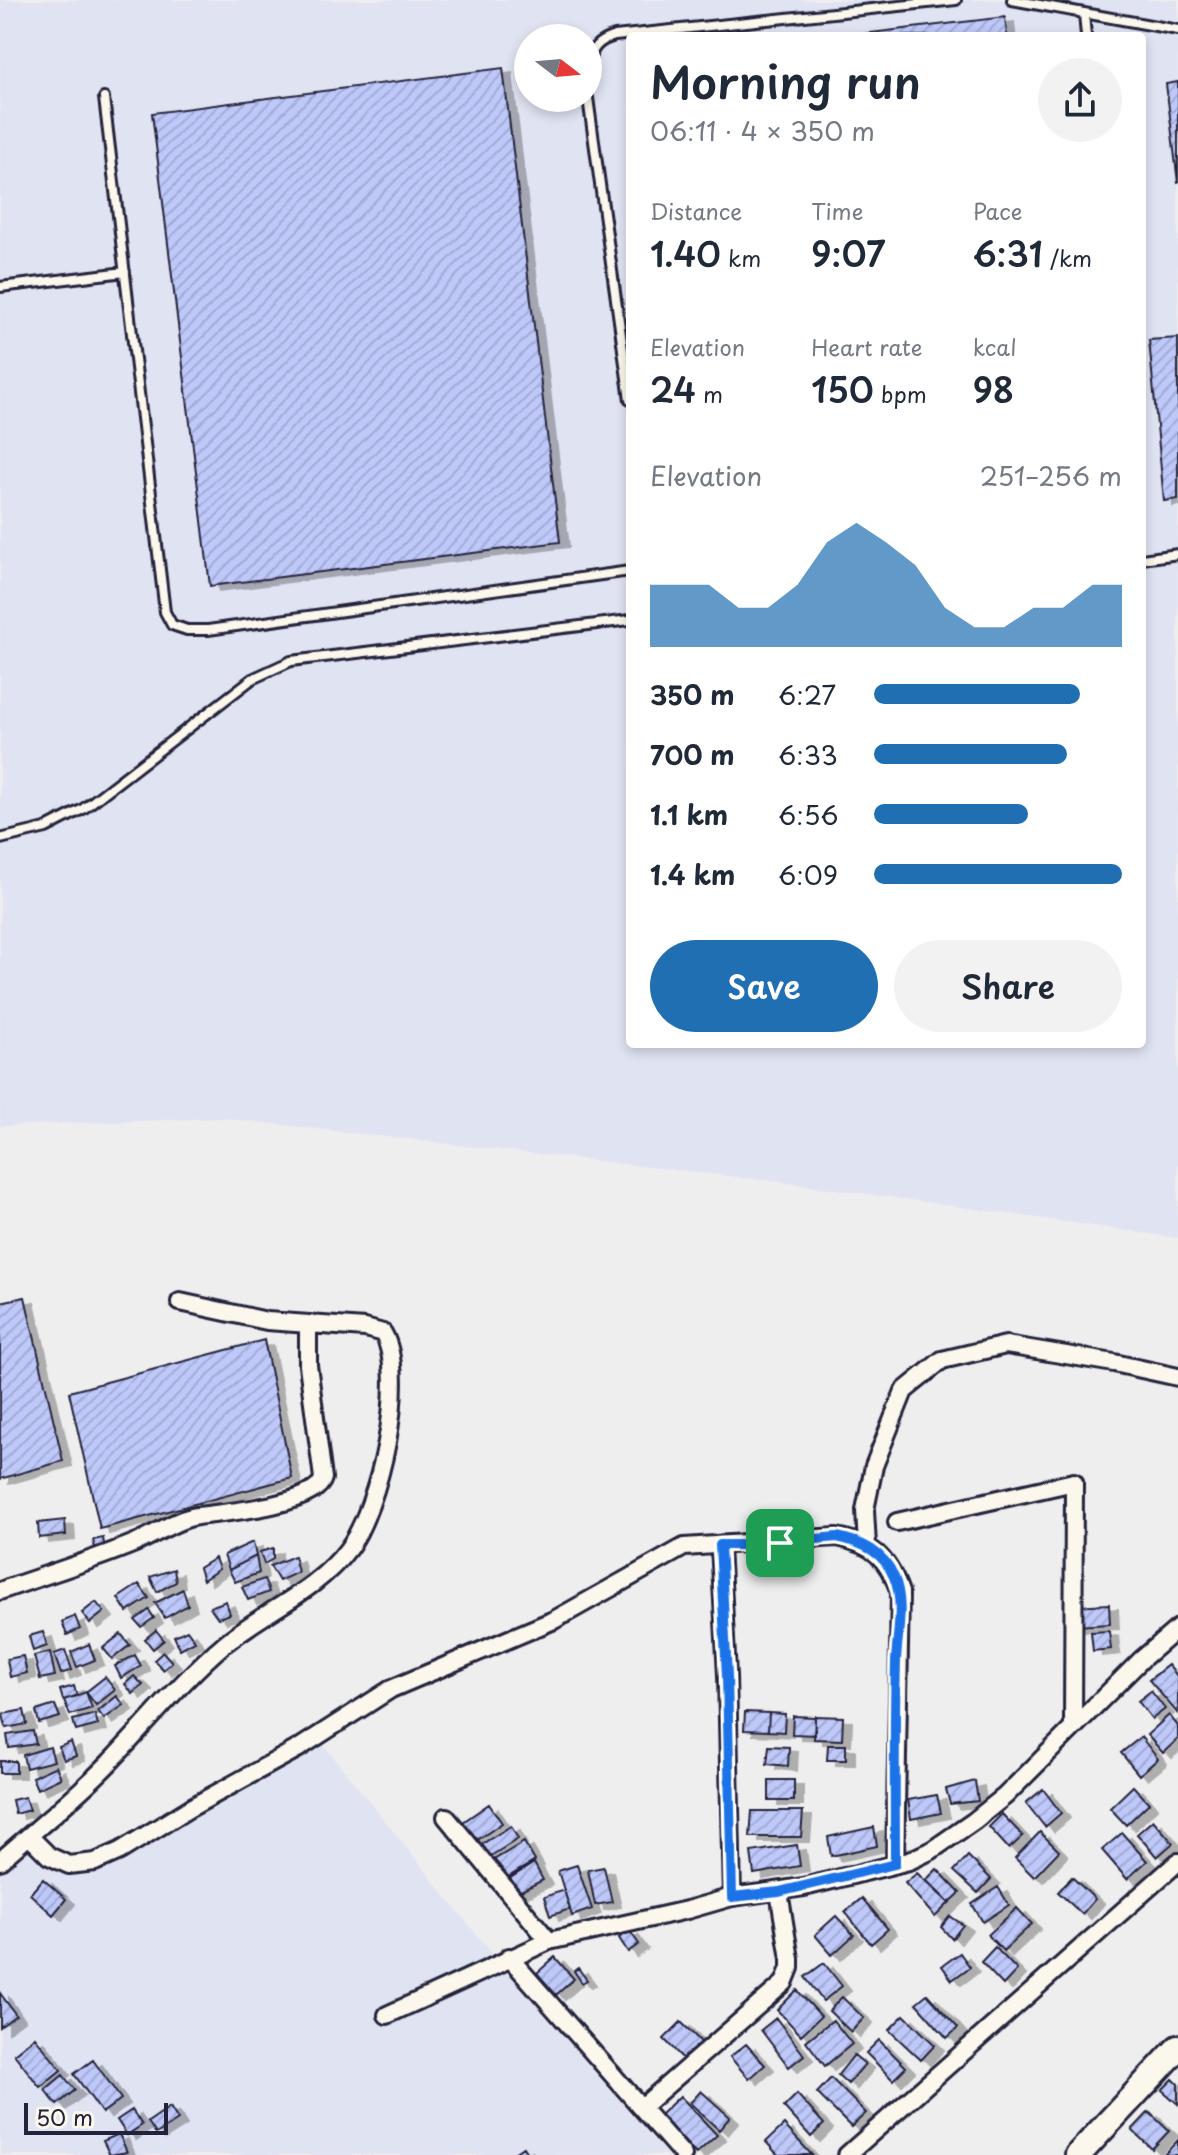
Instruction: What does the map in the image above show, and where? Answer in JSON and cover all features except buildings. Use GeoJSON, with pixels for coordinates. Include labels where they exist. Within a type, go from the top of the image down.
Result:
{"type":"FeatureCollection","features":[{"type":"Feature","properties":{"kind":"main road"},"geometry":{"type":"LineString","coordinates":[[1078,2155],[1178,2048]]}},
{"type":"Feature","properties":{"kind":"street"},"geometry":{"type":"LineString","coordinates":[[0,1861],[107,1765],[225,1643],[326,1573],[359,1534],[378,1485],[386,1452],[392,1390],[391,1350],[383,1333],[378,1330],[267,1321],[180,1302]]}},
{"type":"Feature","properties":{"kind":"street"},"geometry":{"type":"LineString","coordinates":[[0,1591],[133,1544],[187,1518],[257,1508],[301,1496],[319,1487],[323,1478],[308,1365],[308,1324]]}},
{"type":"Feature","properties":{"kind":"street"},"geometry":{"type":"LineString","coordinates":[[867,1546],[865,1510],[874,1466],[904,1391],[942,1360],[1006,1345],[1178,1377]]}},
{"type":"Feature","properties":{"kind":"street"},"geometry":{"type":"LineString","coordinates":[[897,1522],[1074,1482],[1073,1726]]}},
{"type":"Feature","properties":{"kind":"street"},"geometry":{"type":"LineString","coordinates":[[29,1836],[49,1856],[69,1865],[104,1859],[299,1748],[391,1689],[541,1626],[684,1547],[752,1545],[837,1537],[858,1541],[880,1554],[900,1592],[896,1662],[895,1864]]}},
{"type":"Feature","properties":{"kind":"street"},"geometry":{"type":"LineString","coordinates":[[720,1545],[727,1676],[732,1897]]}},
{"type":"Feature","properties":{"kind":"street"},"geometry":{"type":"LineString","coordinates":[[387,2015],[549,1941],[732,1897],[779,1892],[909,1861],[932,1850],[974,1821],[1021,1781],[1073,1726],[1178,1628]]}},
{"type":"Feature","properties":{"kind":"street"},"geometry":{"type":"LineString","coordinates":[[446,1817],[549,1941]]}},
{"type":"Feature","properties":{"kind":"street"},"geometry":{"type":"LineString","coordinates":[[847,2155],[1178,1862]]}},
{"type":"Feature","properties":{"kind":"street"},"geometry":{"type":"LineString","coordinates":[[642,2107],[784,1983],[790,1959],[779,1892]]}},
{"type":"Feature","properties":{"kind":"street"},"geometry":{"type":"LineString","coordinates":[[509,1957],[683,2155]]}},
{"type":"Feature","properties":{"kind":"lane"},"geometry":{"type":"LineString","coordinates":[[653,32],[956,0]]}},
{"type":"Feature","properties":{"kind":"lane"},"geometry":{"type":"LineString","coordinates":[[1012,0],[1178,30]]}},
{"type":"Feature","properties":{"kind":"lane"},"geometry":{"type":"LineString","coordinates":[[1084,14],[1086,32]]}},
{"type":"Feature","properties":{"kind":"lane"},"geometry":{"type":"LineString","coordinates":[[602,40],[626,35]]}},
{"type":"Feature","properties":{"kind":"lane"},"geometry":{"type":"LineString","coordinates":[[104,98],[165,612],[172,625],[187,630],[208,630],[626,572]]}},
{"type":"Feature","properties":{"kind":"lane"},"geometry":{"type":"LineString","coordinates":[[590,112],[626,371]]}},
{"type":"Feature","properties":{"kind":"lane"},"geometry":{"type":"LineString","coordinates":[[0,287],[125,272]]}},
{"type":"Feature","properties":{"kind":"lane"},"geometry":{"type":"LineString","coordinates":[[1146,558],[1178,554]]}},
{"type":"Feature","properties":{"kind":"lane"},"geometry":{"type":"LineString","coordinates":[[0,839],[46,828],[83,809],[252,679],[291,661],[626,620]]}},
{"type":"Feature","properties":{"kind":"shaded area"},"geometry":{"type":"Polygon","coordinates":[[[0,0],[1178,0],[1178,1238],[798,1184],[222,1118],[0,1126],[0,0]]]}},
{"type":"Feature","properties":{"kind":"shaded area"},"geometry":{"type":"Polygon","coordinates":[[[319,1739],[507,1972],[667,2155],[0,2155],[0,1857],[21,1840],[70,1865],[100,1859],[319,1739]]]}},
{"type":"Feature","properties":{"kind":"route"},"geometry":{"type":"LineString","coordinates":[[837,1537],[858,1541],[880,1554],[893,1573],[900,1592],[896,1662],[895,1864],[804,1887],[732,1897],[727,1676],[720,1545],[780,1543],[837,1537]]}}]}
